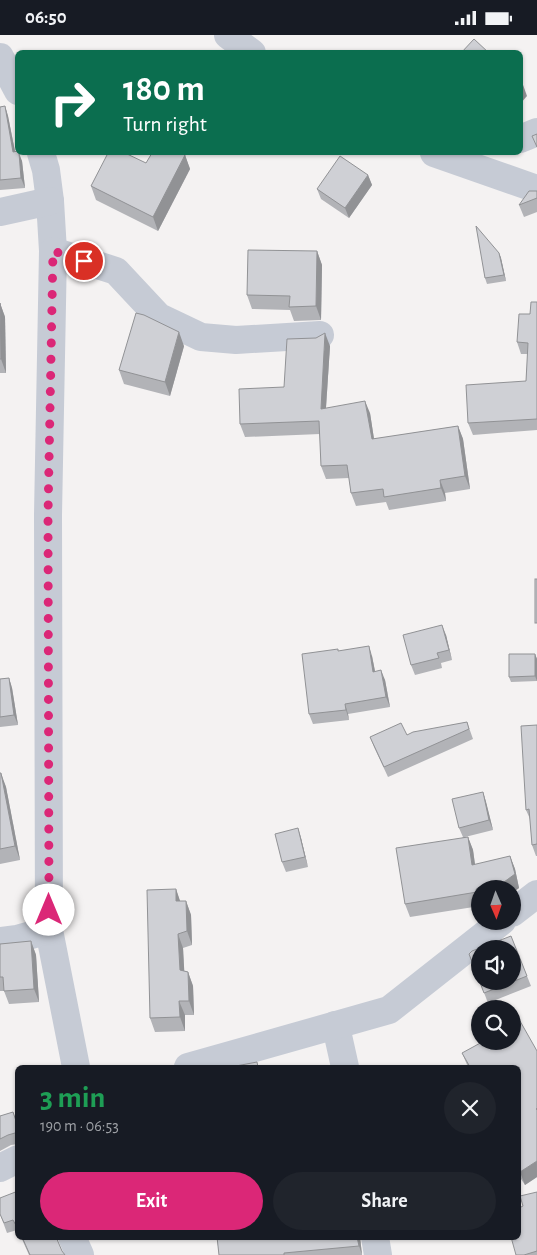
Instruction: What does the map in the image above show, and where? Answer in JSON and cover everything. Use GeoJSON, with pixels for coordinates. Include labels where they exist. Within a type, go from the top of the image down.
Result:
{"type":"FeatureCollection","features":[{"type":"Feature","properties":{"kind":"street"},"geometry":{"type":"LineString","coordinates":[[228,35],[248,50]]}},
{"type":"Feature","properties":{"kind":"street"},"geometry":{"type":"LineString","coordinates":[[0,57],[15,85]]}},
{"type":"Feature","properties":{"kind":"street"},"geometry":{"type":"LineString","coordinates":[[523,138],[537,132]]}},
{"type":"Feature","properties":{"kind":"street"},"geometry":{"type":"LineString","coordinates":[[42,155],[50,201],[53,251],[48,515],[49,930],[76,1065]]}},
{"type":"Feature","properties":{"kind":"street"},"geometry":{"type":"LineString","coordinates":[[458,155],[537,189]]}},
{"type":"Feature","properties":{"kind":"street"},"geometry":{"type":"LineString","coordinates":[[0,211],[50,201]]}},
{"type":"Feature","properties":{"kind":"street"},"geometry":{"type":"LineString","coordinates":[[53,251],[116,271],[159,317],[200,337],[236,340],[320,335]]}},
{"type":"Feature","properties":{"kind":"street"},"geometry":{"type":"LineString","coordinates":[[521,906],[537,894]]}},
{"type":"Feature","properties":{"kind":"street"},"geometry":{"type":"LineString","coordinates":[[0,941],[17,939],[49,930]]}},
{"type":"Feature","properties":{"kind":"street"},"geometry":{"type":"LineString","coordinates":[[195,1065],[389,1010],[491,930]]}},
{"type":"Feature","properties":{"kind":"street"},"geometry":{"type":"LineString","coordinates":[[335,1025],[345,1065]]}},
{"type":"Feature","properties":{"kind":"street"},"geometry":{"type":"LineString","coordinates":[[0,1167],[15,1160]]}},
{"type":"Feature","properties":{"kind":"street"},"geometry":{"type":"LineString","coordinates":[[73,1240],[80,1255]]}},
{"type":"Feature","properties":{"kind":"street"},"geometry":{"type":"LineString","coordinates":[[376,1240],[378,1255]]}},
{"type":"Feature","properties":{"kind":"building"},"geometry":{"type":"Polygon","coordinates":[[[474,39],[486,50],[464,50],[474,39]]]}},
{"type":"Feature","properties":{"kind":"building"},"geometry":{"type":"Polygon","coordinates":[[[5,106],[13,152],[15,152],[15,155],[19,155],[21,178],[0,180],[0,107],[5,106]]]}},
{"type":"Feature","properties":{"kind":"building"},"geometry":{"type":"Polygon","coordinates":[[[537,134],[537,147],[532,136],[537,134]]]}},
{"type":"Feature","properties":{"kind":"building"},"geometry":{"type":"Polygon","coordinates":[[[107,155],[129,155],[146,163],[151,155],[185,155],[153,217],[91,186],[107,155]]]}},
{"type":"Feature","properties":{"kind":"building"},"geometry":{"type":"Polygon","coordinates":[[[340,156],[368,175],[345,208],[317,189],[340,156]]]}},
{"type":"Feature","properties":{"kind":"building"},"geometry":{"type":"Polygon","coordinates":[[[529,191],[537,191],[537,198],[519,205],[529,191]]]}},
{"type":"Feature","properties":{"kind":"building"},"geometry":{"type":"Polygon","coordinates":[[[476,226],[499,253],[504,275],[485,278],[476,226]]]}},
{"type":"Feature","properties":{"kind":"building"},"geometry":{"type":"Polygon","coordinates":[[[248,250],[317,251],[316,306],[289,307],[290,296],[247,295],[248,250]]]}},
{"type":"Feature","properties":{"kind":"building"},"geometry":{"type":"Polygon","coordinates":[[[531,302],[537,302],[537,419],[468,423],[466,385],[526,381],[528,343],[517,342],[519,314],[530,314],[531,302]]]}},
{"type":"Feature","properties":{"kind":"building"},"geometry":{"type":"Polygon","coordinates":[[[0,303],[1,359],[0,359],[0,303]]]}},
{"type":"Feature","properties":{"kind":"building"},"geometry":{"type":"Polygon","coordinates":[[[136,313],[179,332],[165,382],[119,370],[136,313]]]}},
{"type":"Feature","properties":{"kind":"building"},"geometry":{"type":"Polygon","coordinates":[[[325,333],[321,409],[365,401],[372,439],[458,426],[465,476],[440,480],[441,488],[384,497],[383,489],[351,493],[347,465],[321,466],[319,421],[240,424],[239,389],[284,387],[287,339],[316,338],[325,333]]]}},
{"type":"Feature","properties":{"kind":"building"},"geometry":{"type":"Polygon","coordinates":[[[535,579],[537,579],[537,623],[535,623],[535,579]]]}},
{"type":"Feature","properties":{"kind":"building"},"geometry":{"type":"Polygon","coordinates":[[[442,625],[449,650],[437,653],[439,658],[411,665],[403,635],[442,625]]]}},
{"type":"Feature","properties":{"kind":"building"},"geometry":{"type":"Polygon","coordinates":[[[369,646],[373,672],[381,670],[386,697],[345,704],[346,710],[309,714],[302,654],[369,646]]]}},
{"type":"Feature","properties":{"kind":"building"},"geometry":{"type":"Polygon","coordinates":[[[509,654],[535,654],[535,676],[509,677],[509,654]]]}},
{"type":"Feature","properties":{"kind":"building"},"geometry":{"type":"Polygon","coordinates":[[[9,678],[14,715],[0,717],[0,679],[9,678]]]}},
{"type":"Feature","properties":{"kind":"building"},"geometry":{"type":"Polygon","coordinates":[[[467,722],[469,729],[384,767],[370,737],[401,723],[407,735],[413,732],[467,722]]]}},
{"type":"Feature","properties":{"kind":"building"},"geometry":{"type":"Polygon","coordinates":[[[537,725],[537,844],[532,845],[529,809],[526,810],[521,726],[537,725]]]}},
{"type":"Feature","properties":{"kind":"building"},"geometry":{"type":"Polygon","coordinates":[[[0,773],[15,846],[0,849],[0,773]]]}},
{"type":"Feature","properties":{"kind":"building"},"geometry":{"type":"Polygon","coordinates":[[[483,792],[489,820],[459,828],[452,799],[483,792]]]}},
{"type":"Feature","properties":{"kind":"building"},"geometry":{"type":"Polygon","coordinates":[[[298,828],[305,857],[282,862],[275,834],[298,828]]]}},
{"type":"Feature","properties":{"kind":"building"},"geometry":{"type":"Polygon","coordinates":[[[468,837],[472,865],[510,856],[515,874],[507,880],[471,880],[471,893],[405,904],[396,848],[468,837]]]}},
{"type":"Feature","properties":{"kind":"building"},"geometry":{"type":"Polygon","coordinates":[[[176,889],[176,901],[186,901],[187,931],[178,934],[180,970],[188,972],[189,1001],[179,1001],[180,1017],[150,1018],[147,890],[176,889]]]}},
{"type":"Feature","properties":{"kind":"building"},"geometry":{"type":"Polygon","coordinates":[[[511,936],[513,940],[501,940],[511,936]]]}},
{"type":"Feature","properties":{"kind":"building"},"geometry":{"type":"Polygon","coordinates":[[[31,941],[34,989],[4,991],[3,977],[0,977],[0,944],[31,941]]]}},
{"type":"Feature","properties":{"kind":"building"},"geometry":{"type":"Polygon","coordinates":[[[521,961],[527,976],[521,978],[521,961]]]}},
{"type":"Feature","properties":{"kind":"building"},"geometry":{"type":"Polygon","coordinates":[[[521,1023],[537,1051],[537,1161],[521,1171],[521,1065],[469,1065],[462,1053],[471,1048],[471,1050],[521,1050],[521,1023]]]}},
{"type":"Feature","properties":{"kind":"building"},"geometry":{"type":"Polygon","coordinates":[[[257,1062],[258,1065],[241,1065],[257,1062]]]}},
{"type":"Feature","properties":{"kind":"building"},"geometry":{"type":"Polygon","coordinates":[[[13,1112],[15,1133],[0,1139],[0,1116],[13,1112]]]}},
{"type":"Feature","properties":{"kind":"building"},"geometry":{"type":"Polygon","coordinates":[[[15,1192],[15,1224],[13,1220],[4,1223],[0,1214],[0,1198],[15,1192]]]}},
{"type":"Feature","properties":{"kind":"building"},"geometry":{"type":"Polygon","coordinates":[[[537,1192],[537,1251],[516,1255],[512,1240],[521,1240],[521,1207],[523,1206],[521,1196],[537,1192]]]}},
{"type":"Feature","properties":{"kind":"building"},"geometry":{"type":"Polygon","coordinates":[[[23,1240],[57,1240],[65,1255],[30,1255],[23,1240]]]}},
{"type":"Feature","properties":{"kind":"building"},"geometry":{"type":"Polygon","coordinates":[[[217,1240],[358,1240],[359,1246],[284,1253],[284,1255],[219,1255],[217,1240]]]}},
{"type":"Feature","properties":{"kind":"route"},"geometry":{"type":"LineString","coordinates":[[49,910],[48,515],[53,251],[84,261]]}}]}
